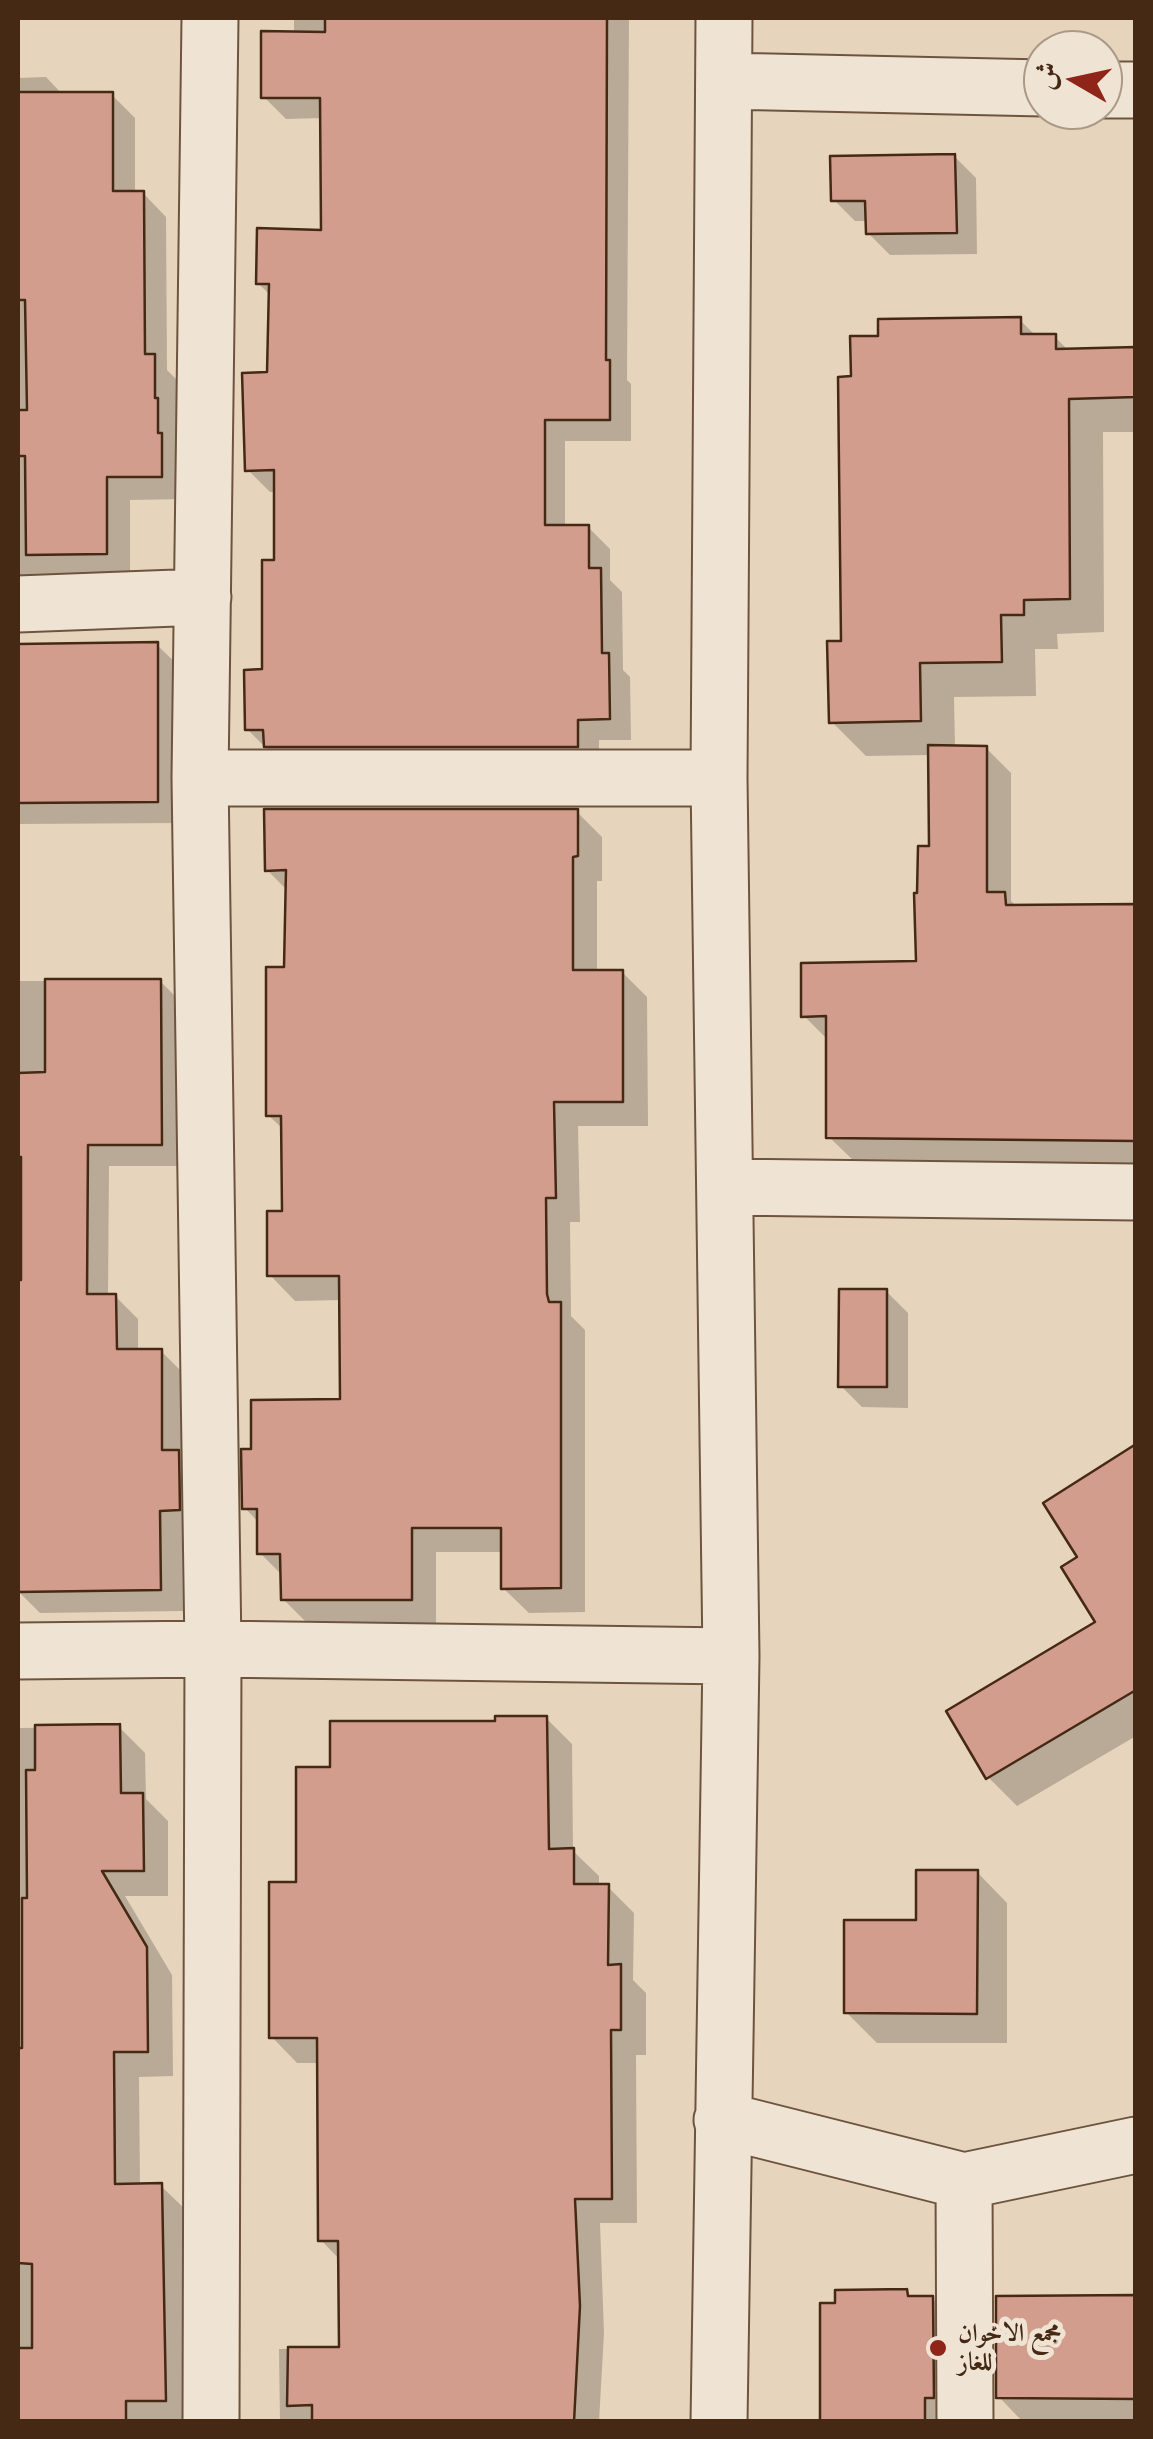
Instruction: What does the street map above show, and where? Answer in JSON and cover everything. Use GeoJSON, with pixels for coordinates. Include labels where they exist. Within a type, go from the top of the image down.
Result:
{"type":"FeatureCollection","features":[{"type":"Feature","properties":{"kind":"street"},"geometry":{"type":"LineString","coordinates":[[210,18],[200,778],[213,1649],[210,2422]]}},
{"type":"Feature","properties":{"kind":"street"},"geometry":{"type":"LineString","coordinates":[[719,2422],[732,1656],[719,778],[724,18]]}},
{"type":"Feature","properties":{"kind":"street"},"geometry":{"type":"LineString","coordinates":[[725,81],[1023,88]]}},
{"type":"Feature","properties":{"kind":"street"},"geometry":{"type":"LineString","coordinates":[[18,604],[204,598]]}},
{"type":"Feature","properties":{"kind":"street"},"geometry":{"type":"LineString","coordinates":[[200,778],[719,778]]}},
{"type":"Feature","properties":{"kind":"street"},"geometry":{"type":"LineString","coordinates":[[726,1187],[1136,1192]]}},
{"type":"Feature","properties":{"kind":"street"},"geometry":{"type":"LineString","coordinates":[[18,1651],[213,1649],[732,1656]]}},
{"type":"Feature","properties":{"kind":"street"},"geometry":{"type":"LineString","coordinates":[[722,2120],[964,2182],[1136,2144]]}},
{"type":"Feature","properties":{"kind":"street"},"geometry":{"type":"LineString","coordinates":[[964,2182],[965,2422]]}},
{"type":"Feature","properties":{"kind":"building"},"geometry":{"type":"Polygon","coordinates":[[[325,18],[607,18],[606,360],[610,360],[610,420],[545,420],[545,525],[589,525],[589,568],[601,568],[602,653],[609,653],[610,719],[578,720],[578,747],[264,747],[263,730],[245,730],[244,670],[262,669],[262,560],[274,560],[274,470],[245,471],[242,373],[267,372],[269,284],[256,284],[257,228],[321,230],[320,98],[261,98],[261,31],[325,32],[325,18]]]}},
{"type":"Feature","properties":{"kind":"building"},"geometry":{"type":"Polygon","coordinates":[[[18,92],[113,92],[113,191],[144,191],[145,354],[155,354],[162,477],[107,477],[107,554],[26,555],[25,456],[18,456],[18,410],[27,410],[25,300],[18,300],[18,92]]]}},
{"type":"Feature","properties":{"kind":"building"},"geometry":{"type":"Polygon","coordinates":[[[955,154],[957,233],[866,234],[865,201],[831,201],[830,156],[955,154]]]}},
{"type":"Feature","properties":{"kind":"building"},"geometry":{"type":"Polygon","coordinates":[[[1021,317],[1021,334],[1056,334],[1056,349],[1136,347],[1136,397],[1069,399],[1070,599],[1024,600],[1024,615],[1001,615],[1002,662],[920,663],[921,721],[829,723],[827,641],[841,641],[838,377],[851,376],[850,336],[878,336],[878,319],[1021,317]]]}},
{"type":"Feature","properties":{"kind":"building"},"geometry":{"type":"Polygon","coordinates":[[[158,642],[158,802],[18,803],[18,644],[158,642]]]}},
{"type":"Feature","properties":{"kind":"building"},"geometry":{"type":"Polygon","coordinates":[[[928,745],[987,746],[987,892],[1005,892],[1006,905],[1136,904],[1136,1141],[826,1138],[826,1016],[801,1017],[801,963],[916,961],[914,893],[918,846],[929,846],[928,745]]]}},
{"type":"Feature","properties":{"kind":"building"},"geometry":{"type":"Polygon","coordinates":[[[264,809],[578,809],[578,856],[573,857],[573,970],[623,970],[623,1102],[554,1102],[556,1198],[546,1198],[547,1294],[549,1302],[561,1302],[561,1588],[501,1589],[501,1528],[412,1528],[412,1600],[281,1600],[280,1554],[257,1554],[257,1509],[242,1509],[241,1449],[251,1449],[251,1400],[340,1399],[339,1276],[267,1276],[267,1211],[282,1211],[281,1116],[266,1116],[266,967],[284,967],[286,870],[265,871],[264,809]]]}},
{"type":"Feature","properties":{"kind":"building"},"geometry":{"type":"Polygon","coordinates":[[[45,979],[161,979],[162,1145],[88,1145],[87,1294],[116,1294],[117,1349],[162,1349],[162,1450],[179,1450],[180,1510],[160,1511],[161,1590],[18,1592],[18,1073],[45,1072],[45,979]]]}},
{"type":"Feature","properties":{"kind":"building"},"geometry":{"type":"Polygon","coordinates":[[[839,1289],[887,1289],[887,1387],[838,1387],[839,1289]]]}},
{"type":"Feature","properties":{"kind":"building"},"geometry":{"type":"Polygon","coordinates":[[[1136,1444],[1136,1690],[986,1779],[946,1711],[1095,1622],[1061,1567],[1077,1557],[1043,1503],[1136,1444]]]}},
{"type":"Feature","properties":{"kind":"building"},"geometry":{"type":"Polygon","coordinates":[[[495,1716],[547,1716],[549,1849],[574,1848],[574,1884],[609,1884],[608,1965],[621,1964],[621,2030],[611,2030],[612,2199],[575,2199],[580,2306],[574,2422],[312,2422],[312,2405],[287,2406],[288,2347],[339,2347],[338,2241],[318,2241],[317,2038],[269,2038],[269,1882],[296,1882],[296,1767],[330,1767],[330,1721],[495,1721],[495,1716]]]}},
{"type":"Feature","properties":{"kind":"building"},"geometry":{"type":"Polygon","coordinates":[[[120,1724],[121,1793],[143,1793],[144,1871],[102,1871],[147,1947],[148,2052],[114,2052],[115,2184],[162,2183],[166,2401],[126,2401],[126,2422],[18,2422],[18,2348],[32,2348],[32,2264],[18,2263],[18,2048],[22,2048],[22,1898],[27,1898],[26,1770],[35,1770],[35,1725],[120,1724]]]}},
{"type":"Feature","properties":{"kind":"building"},"geometry":{"type":"Polygon","coordinates":[[[916,1870],[978,1870],[977,2014],[844,2013],[844,1920],[916,1920],[916,1870]]]}},
{"type":"Feature","properties":{"kind":"building"},"geometry":{"type":"Polygon","coordinates":[[[907,2289],[908,2296],[933,2296],[934,2398],[925,2398],[925,2422],[820,2422],[820,2303],[835,2303],[835,2290],[907,2289]]]}},
{"type":"Feature","properties":{"kind":"building"},"geometry":{"type":"Polygon","coordinates":[[[1136,2295],[1136,2399],[996,2398],[996,2296],[1136,2295]]]}},
{"type":"Feature","properties":{"kind":"place","name":"مجمع الاخوان للغاز"},"geometry":{"type":"Point","coordinates":[938,2348]}}]}
